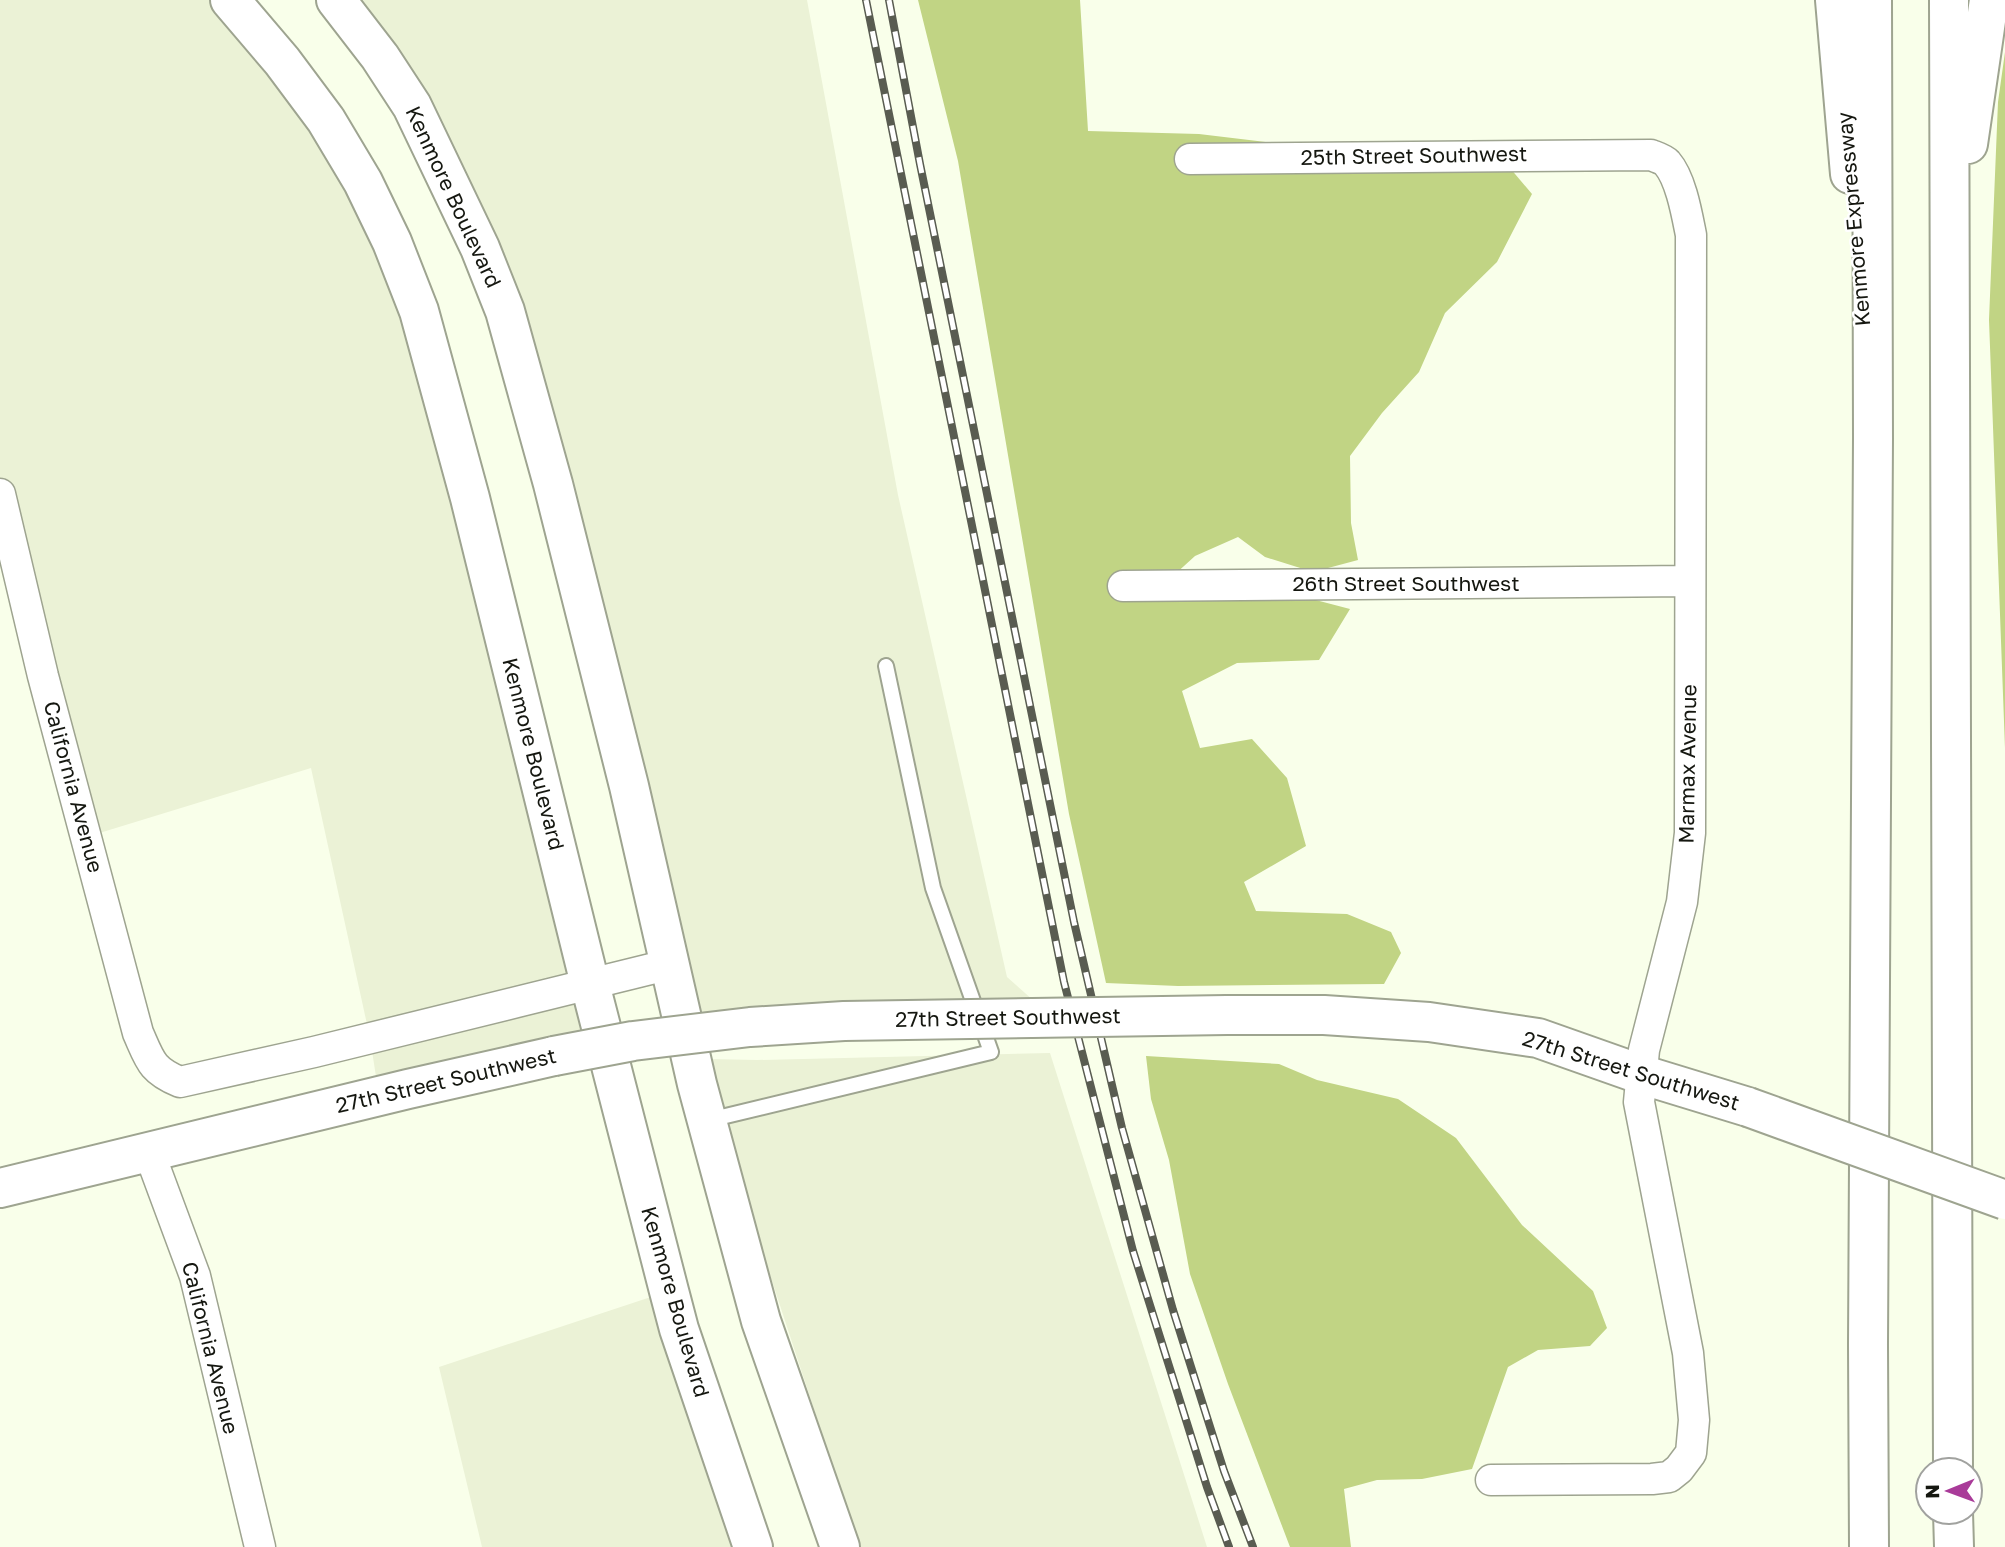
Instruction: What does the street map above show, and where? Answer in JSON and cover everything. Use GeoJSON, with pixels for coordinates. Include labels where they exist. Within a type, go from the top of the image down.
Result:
{"type":"FeatureCollection","features":[{"type":"Feature","properties":{"kind":"main road","name":"Kenmore Boulevard"},"geometry":{"type":"LineString","coordinates":[[230,0],[282,61],[332,131],[369,194],[392,242],[419,311],[470,498],[590,984],[679,1329],[752,1547]]}},
{"type":"Feature","properties":{"kind":"main road","name":"Kenmore Boulevard"},"geometry":{"type":"LineString","coordinates":[[337,0],[380,57],[412,106],[480,248],[505,311],[553,484],[671,964],[697,1083],[761,1321],[840,1547]]}},
{"type":"Feature","properties":{"kind":"main road","name":"Kenmore Expressway"},"geometry":{"type":"LineString","coordinates":[[1835,0],[1873,438]]}},
{"type":"Feature","properties":{"kind":"main road"},"geometry":{"type":"LineString","coordinates":[[1870,1547],[1868,1331],[1873,438],[1872,0]]}},
{"type":"Feature","properties":{"kind":"main road"},"geometry":{"type":"LineString","coordinates":[[1949,0],[1953,1456]]}},
{"type":"Feature","properties":{"kind":"main road"},"geometry":{"type":"LineString","coordinates":[[1949,281],[1989,0]]}},
{"type":"Feature","properties":{"kind":"main road","name":"27th Street Southwest"},"geometry":{"type":"LineString","coordinates":[[0,1188],[554,1056],[633,1041],[750,1027],[844,1021],[1324,1015],[1429,1023],[1538,1038],[1640,1074],[1748,1107],[2005,1199]]}},
{"type":"Feature","properties":{"kind":"main road"},"geometry":{"type":"LineString","coordinates":[[1953,1526],[1954,1547]]}},
{"type":"Feature","properties":{"kind":"street","name":"25th Street Southwest"},"geometry":{"type":"LineString","coordinates":[[1190,159],[1638,153]]}},
{"type":"Feature","properties":{"kind":"street","name":"Marmax Avenue"},"geometry":{"type":"LineString","coordinates":[[1491,1480],[1609,1481],[1669,1477],[1691,1453],[1694,1420],[1688,1353],[1639,1102],[1643,1050],[1682,902],[1690,833],[1691,235],[1684,203],[1666,162],[1638,153]]}},
{"type":"Feature","properties":{"kind":"street","name":"California Avenue"},"geometry":{"type":"LineString","coordinates":[[0,494],[43,676],[138,1033],[151,1061],[162,1074],[180,1082],[590,984]]}},
{"type":"Feature","properties":{"kind":"street","name":"26th Street Southwest"},"geometry":{"type":"LineString","coordinates":[[1123,586],[1689,581]]}},
{"type":"Feature","properties":{"kind":"street"},"geometry":{"type":"LineString","coordinates":[[590,984],[671,964]]}},
{"type":"Feature","properties":{"kind":"street","name":"California Avenue"},"geometry":{"type":"LineString","coordinates":[[149,1152],[195,1276],[260,1547]]}},
{"type":"Feature","properties":{"kind":"lane"},"geometry":{"type":"LineString","coordinates":[[707,1120],[991,1052],[933,888],[886,666]]}},
{"type":"Feature","properties":{"kind":"shaded area"},"geometry":{"type":"Polygon","coordinates":[[[0,0],[230,0],[363,182],[606,1046],[379,1096],[370,1038],[311,768],[93,835],[0,494],[0,0]]]}},
{"type":"Feature","properties":{"kind":"shaded area"},"geometry":{"type":"Polygon","coordinates":[[[336,0],[807,0],[898,495],[1007,977],[1052,1017],[686,1034],[505,311],[336,0]]]}},
{"type":"Feature","properties":{"kind":"shaded area"},"geometry":{"type":"Polygon","coordinates":[[[1050,1053],[1207,1547],[859,1547],[738,1177],[708,1059],[1050,1053]]]}},
{"type":"Feature","properties":{"kind":"shaded area"},"geometry":{"type":"Polygon","coordinates":[[[669,1291],[753,1547],[482,1547],[439,1367],[669,1291]]]}},
{"type":"Feature","properties":{"kind":"green space"},"geometry":{"type":"Polygon","coordinates":[[[918,0],[1080,0],[1088,131],[1199,134],[1275,143],[1499,155],[1532,194],[1497,262],[1445,313],[1419,372],[1382,413],[1350,456],[1351,523],[1358,560],[1313,572],[1265,557],[1238,537],[1195,556],[1162,586],[1308,598],[1350,609],[1319,660],[1237,663],[1182,691],[1200,748],[1252,739],[1287,778],[1306,846],[1244,882],[1256,911],[1347,914],[1391,932],[1401,953],[1384,984],[1178,986],[1106,983],[1069,814],[958,161],[918,0]]]}},
{"type":"Feature","properties":{"kind":"green space"},"geometry":{"type":"Polygon","coordinates":[[[2005,52],[2005,748],[1989,320],[1998,102],[2005,52]]]}},
{"type":"Feature","properties":{"kind":"green space"},"geometry":{"type":"Polygon","coordinates":[[[1146,1056],[1279,1064],[1317,1080],[1398,1099],[1456,1138],[1522,1225],[1593,1291],[1607,1328],[1590,1346],[1538,1350],[1508,1367],[1472,1469],[1422,1479],[1377,1480],[1344,1489],[1351,1547],[1290,1547],[1228,1384],[1190,1274],[1169,1160],[1151,1099],[1146,1056]]]}},
{"type":"Feature","properties":{"kind":"railway"},"geometry":{"type":"LineString","coordinates":[[866,0],[1064,982],[1133,1251],[1207,1487],[1229,1547]]}},
{"type":"Feature","properties":{"kind":"railway"},"geometry":{"type":"LineString","coordinates":[[889,0],[1074,922],[1122,1128],[1173,1310],[1224,1471],[1253,1547]]}}]}
